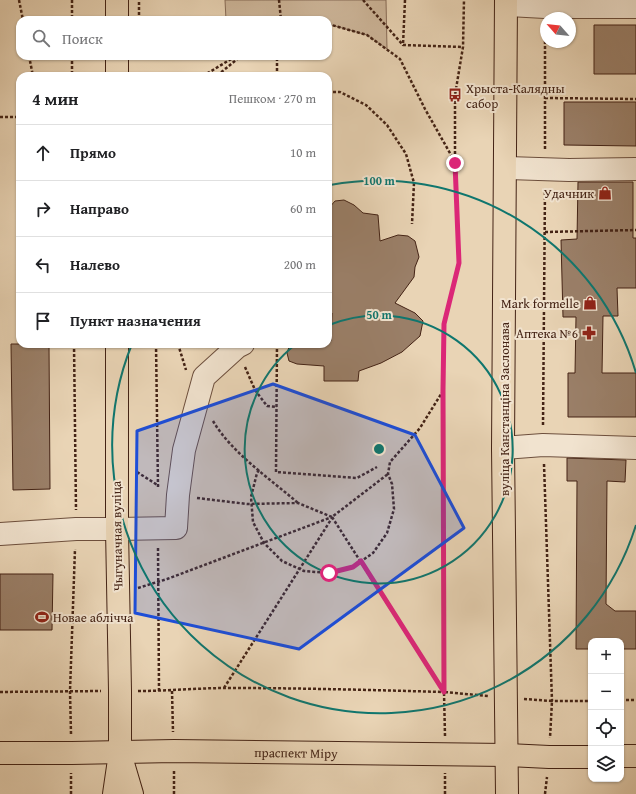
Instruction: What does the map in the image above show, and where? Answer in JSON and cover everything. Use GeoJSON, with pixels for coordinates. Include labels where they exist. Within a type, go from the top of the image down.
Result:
{"type":"FeatureCollection","features":[{"type":"Feature","properties":{"kind":"main road"},"geometry":{"type":"LineString","coordinates":[[117,0],[117,16]]}},
{"type":"Feature","properties":{"kind":"main road","name":"вуліца Канстанціна Заслонава"},"geometry":{"type":"LineString","coordinates":[[506,2],[504,448],[508,755],[507,794]]}},
{"type":"Feature","properties":{"kind":"main road"},"geometry":{"type":"LineString","coordinates":[[117,60],[117,72]]}},
{"type":"Feature","properties":{"kind":"main road","name":"Чыгуначная вуліца"},"geometry":{"type":"LineString","coordinates":[[117,348],[117,529],[120,753]]}},
{"type":"Feature","properties":{"kind":"main road","name":"праспект Міру"},"geometry":{"type":"LineString","coordinates":[[0,753],[120,753],[174,751],[508,755],[548,757],[588,756]]}},
{"type":"Feature","properties":{"kind":"main road"},"geometry":{"type":"LineString","coordinates":[[114,794],[120,753]]}},
{"type":"Feature","properties":{"kind":"main road"},"geometry":{"type":"LineString","coordinates":[[120,753],[132,794]]}},
{"type":"Feature","properties":{"kind":"main road"},"geometry":{"type":"LineString","coordinates":[[624,756],[636,756]]}},
{"type":"Feature","properties":{"kind":"lane"},"geometry":{"type":"LineString","coordinates":[[506,2],[545,7],[626,5]]}},
{"type":"Feature","properties":{"kind":"lane"},"geometry":{"type":"LineString","coordinates":[[505,168],[569,170],[636,169]]}},
{"type":"Feature","properties":{"kind":"lane"},"geometry":{"type":"LineString","coordinates":[[0,534],[76,529],[176,528],[178,495],[184,450],[204,377],[237,348]]}},
{"type":"Feature","properties":{"kind":"lane"},"geometry":{"type":"LineString","coordinates":[[504,448],[543,445],[636,448]]}},
{"type":"Feature","properties":{"kind":"path"},"geometry":{"type":"LineString","coordinates":[[19,0],[22,16]]}},
{"type":"Feature","properties":{"kind":"path"},"geometry":{"type":"LineString","coordinates":[[72,0],[72,16]]}},
{"type":"Feature","properties":{"kind":"path"},"geometry":{"type":"LineString","coordinates":[[139,0],[139,16]]}},
{"type":"Feature","properties":{"kind":"path"},"geometry":{"type":"LineString","coordinates":[[279,0],[281,16]]}},
{"type":"Feature","properties":{"kind":"path"},"geometry":{"type":"LineString","coordinates":[[364,0],[404,45],[463,47]]}},
{"type":"Feature","properties":{"kind":"path"},"geometry":{"type":"LineString","coordinates":[[404,0],[404,45]]}},
{"type":"Feature","properties":{"kind":"path"},"geometry":{"type":"LineString","coordinates":[[444,692],[444,324],[459,263],[455,163],[455,95],[463,47],[464,0]]}},
{"type":"Feature","properties":{"kind":"path"},"geometry":{"type":"LineString","coordinates":[[545,7],[543,445],[552,701],[588,700]]}},
{"type":"Feature","properties":{"kind":"path"},"geometry":{"type":"LineString","coordinates":[[332,25],[367,35],[400,59],[425,109],[455,163]]}},
{"type":"Feature","properties":{"kind":"path"},"geometry":{"type":"LineString","coordinates":[[30,60],[31,72]]}},
{"type":"Feature","properties":{"kind":"path"},"geometry":{"type":"LineString","coordinates":[[72,60],[72,72]]}},
{"type":"Feature","properties":{"kind":"path"},"geometry":{"type":"LineString","coordinates":[[210,72],[229,60]]}},
{"type":"Feature","properties":{"kind":"path"},"geometry":{"type":"LineString","coordinates":[[223,72],[236,60]]}},
{"type":"Feature","properties":{"kind":"path"},"geometry":{"type":"LineString","coordinates":[[277,60],[277,72]]}},
{"type":"Feature","properties":{"kind":"path"},"geometry":{"type":"LineString","coordinates":[[332,92],[340,92],[366,105],[386,125],[406,154],[414,183],[412,224]]}},
{"type":"Feature","properties":{"kind":"path"},"geometry":{"type":"LineString","coordinates":[[545,98],[636,98]]}},
{"type":"Feature","properties":{"kind":"path"},"geometry":{"type":"LineString","coordinates":[[0,117],[16,117]]}},
{"type":"Feature","properties":{"kind":"path"},"geometry":{"type":"LineString","coordinates":[[544,232],[636,230]]}},
{"type":"Feature","properties":{"kind":"path"},"geometry":{"type":"LineString","coordinates":[[241,348],[244,365],[255,390],[267,406],[276,408]]}},
{"type":"Feature","properties":{"kind":"path"},"geometry":{"type":"LineString","coordinates":[[276,348],[276,472],[357,478],[377,467]]}},
{"type":"Feature","properties":{"kind":"path"},"geometry":{"type":"LineString","coordinates":[[443,390],[420,428],[390,462],[388,474],[392,484],[394,509],[387,533],[373,553],[361,561],[353,567],[329,573],[304,571],[282,561],[264,543],[254,522],[251,497],[259,470],[298,503],[332,517],[361,561],[444,692]]}},
{"type":"Feature","properties":{"kind":"path"},"geometry":{"type":"LineString","coordinates":[[137,588],[167,579],[332,517],[388,474]]}},
{"type":"Feature","properties":{"kind":"path"},"geometry":{"type":"LineString","coordinates":[[247,504],[298,503]]}},
{"type":"Feature","properties":{"kind":"path"},"geometry":{"type":"LineString","coordinates":[[224,688],[332,517]]}},
{"type":"Feature","properties":{"kind":"path"},"geometry":{"type":"LineString","coordinates":[[172,691],[224,688],[308,688],[444,692]]}},
{"type":"Feature","properties":{"kind":"path"},"geometry":{"type":"LineString","coordinates":[[0,692],[70,691]]}},
{"type":"Feature","properties":{"kind":"path"},"geometry":{"type":"LineString","coordinates":[[624,700],[636,700]]}},
{"type":"Feature","properties":{"kind":"highlighted area"},"geometry":{"type":"Polygon","coordinates":[[[273,384],[415,435],[464,528],[299,649],[135,613],[137,431],[273,384]]]}},
{"type":"Feature","properties":{"kind":"shaded area"},"geometry":{"type":"Polygon","coordinates":[[[225,0],[386,0],[387,49],[367,35],[332,25],[332,16],[226,16],[225,0]]]}},
{"type":"Feature","properties":{"kind":"building"},"geometry":{"type":"Polygon","coordinates":[[[594,25],[636,25],[636,74],[594,74],[594,25]]]}},
{"type":"Feature","properties":{"kind":"building"},"geometry":{"type":"Polygon","coordinates":[[[564,102],[636,102],[636,146],[564,145],[564,102]]]}},
{"type":"Feature","properties":{"kind":"building"},"geometry":{"type":"Polygon","coordinates":[[[578,182],[633,182],[633,238],[636,238],[636,288],[617,288],[618,316],[603,316],[602,373],[636,373],[636,417],[568,417],[568,373],[575,373],[576,317],[563,317],[561,240],[577,239],[578,182]]]}},
{"type":"Feature","properties":{"kind":"building"},"geometry":{"type":"Polygon","coordinates":[[[344,200],[354,205],[363,213],[378,215],[380,241],[398,235],[408,236],[415,241],[419,257],[415,267],[414,277],[395,303],[415,313],[423,321],[420,336],[402,352],[381,363],[359,371],[358,381],[324,381],[324,366],[297,364],[289,361],[287,353],[289,348],[332,348],[332,204],[335,201],[344,200]]]}},
{"type":"Feature","properties":{"kind":"building"},"geometry":{"type":"Polygon","coordinates":[[[11,344],[16,344],[16,348],[49,348],[50,489],[13,490],[11,344]]]}},
{"type":"Feature","properties":{"kind":"building"},"geometry":{"type":"Polygon","coordinates":[[[567,458],[626,460],[625,482],[607,481],[606,604],[615,611],[636,611],[636,649],[624,649],[624,638],[588,638],[588,649],[576,649],[577,481],[567,481],[567,458]]]}},
{"type":"Feature","properties":{"kind":"building"},"geometry":{"type":"Polygon","coordinates":[[[0,574],[53,574],[52,630],[0,630],[0,574]]]}},
{"type":"Feature","properties":{"kind":"place","name":"Хрыста-Калядны сабор"},"geometry":{"type":"Point","coordinates":[455,95]}},
{"type":"Feature","properties":{"kind":"place","name":"Удачник"},"geometry":{"type":"Point","coordinates":[605,193]}},
{"type":"Feature","properties":{"kind":"place","name":"Mark formelle"},"geometry":{"type":"Point","coordinates":[590,303]}},
{"type":"Feature","properties":{"kind":"place","name":"Аптека №6"},"geometry":{"type":"Point","coordinates":[589,333]}},
{"type":"Feature","properties":{"kind":"place","name":"Новае аблічча"},"geometry":{"type":"Point","coordinates":[42,617]}},
{"type":"Feature","properties":{"kind":"route"},"geometry":{"type":"LineString","coordinates":[[329,573],[353,567],[361,561],[444,692],[444,324],[459,263],[455,163]]}}]}
